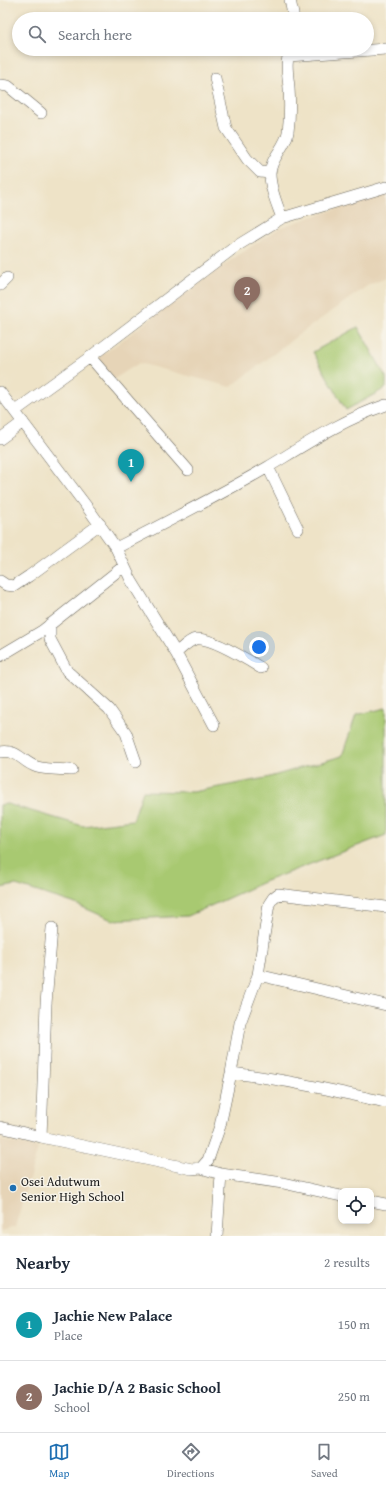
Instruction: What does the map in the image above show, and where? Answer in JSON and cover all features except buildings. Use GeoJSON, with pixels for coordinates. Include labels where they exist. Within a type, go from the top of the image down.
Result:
{"type":"FeatureCollection","features":[{"type":"Feature","properties":{"kind":"street"},"geometry":{"type":"LineString","coordinates":[[290,0],[293,12]]}},
{"type":"Feature","properties":{"kind":"street"},"geometry":{"type":"LineString","coordinates":[[374,49],[386,49]]}},
{"type":"Feature","properties":{"kind":"street"},"geometry":{"type":"LineString","coordinates":[[282,218],[271,182],[270,173],[271,166],[288,134],[290,114],[287,64],[288,56]]}},
{"type":"Feature","properties":{"kind":"street"},"geometry":{"type":"LineString","coordinates":[[215,78],[226,128],[247,159],[260,172],[270,173]]}},
{"type":"Feature","properties":{"kind":"street"},"geometry":{"type":"LineString","coordinates":[[0,85],[8,86],[41,113]]}},
{"type":"Feature","properties":{"kind":"street"},"geometry":{"type":"LineString","coordinates":[[15,411],[90,357],[235,247],[282,218],[386,187]]}},
{"type":"Feature","properties":{"kind":"street"},"geometry":{"type":"LineString","coordinates":[[90,357],[188,470]]}},
{"type":"Feature","properties":{"kind":"street"},"geometry":{"type":"LineString","coordinates":[[0,392],[100,524],[116,548],[124,566],[176,653],[214,725]]}},
{"type":"Feature","properties":{"kind":"street"},"geometry":{"type":"LineString","coordinates":[[116,548],[186,513],[268,467],[314,439],[369,411],[386,405]]}},
{"type":"Feature","properties":{"kind":"street"},"geometry":{"type":"LineString","coordinates":[[0,439],[23,422]]}},
{"type":"Feature","properties":{"kind":"street"},"geometry":{"type":"LineString","coordinates":[[268,467],[298,529]]}},
{"type":"Feature","properties":{"kind":"street"},"geometry":{"type":"LineString","coordinates":[[0,581],[6,585],[14,586],[100,524]]}},
{"type":"Feature","properties":{"kind":"street"},"geometry":{"type":"LineString","coordinates":[[0,656],[50,624],[124,566]]}},
{"type":"Feature","properties":{"kind":"street"},"geometry":{"type":"LineString","coordinates":[[50,624],[50,639],[67,671],[109,709],[126,734],[136,762]]}},
{"type":"Feature","properties":{"kind":"street"},"geometry":{"type":"LineString","coordinates":[[176,653],[186,644],[196,639],[204,640],[220,645],[262,668]]}},
{"type":"Feature","properties":{"kind":"street"},"geometry":{"type":"LineString","coordinates":[[0,752],[10,751],[38,768],[72,770]]}},
{"type":"Feature","properties":{"kind":"street"},"geometry":{"type":"LineString","coordinates":[[201,1168],[208,1160],[220,1126],[240,1023],[258,975],[269,904],[278,894],[386,907]]}},
{"type":"Feature","properties":{"kind":"street"},"geometry":{"type":"LineString","coordinates":[[41,1137],[46,1004],[52,928]]}},
{"type":"Feature","properties":{"kind":"street"},"geometry":{"type":"LineString","coordinates":[[258,975],[386,1004]]}},
{"type":"Feature","properties":{"kind":"street"},"geometry":{"type":"LineString","coordinates":[[231,1073],[256,1076],[386,1102]]}},
{"type":"Feature","properties":{"kind":"street"},"geometry":{"type":"LineString","coordinates":[[0,1127],[192,1169],[201,1168],[220,1174],[283,1183],[338,1195]]}},
{"type":"Feature","properties":{"kind":"street"},"geometry":{"type":"LineString","coordinates":[[217,1236],[220,1174]]}},
{"type":"Feature","properties":{"kind":"street"},"geometry":{"type":"LineString","coordinates":[[374,1202],[386,1204]]}},
{"type":"Feature","properties":{"kind":"shaded area"},"geometry":{"type":"Polygon","coordinates":[[[386,193],[386,278],[367,286],[298,335],[231,387],[139,363],[114,379],[98,358],[231,260],[281,227],[386,193]]]}},
{"type":"Feature","properties":{"kind":"shaded area","name":"Osei Adutwum Senior High School"},"geometry":{"type":"Polygon","coordinates":[[[0,1140],[38,1148],[15,1227],[0,1231],[0,1140]]]}},
{"type":"Feature","properties":{"kind":"green space"},"geometry":{"type":"Polygon","coordinates":[[[358,327],[386,377],[386,388],[346,410],[313,352],[358,327]]]}},
{"type":"Feature","properties":{"kind":"green space"},"geometry":{"type":"Polygon","coordinates":[[[386,708],[386,835],[266,881],[188,916],[112,920],[73,903],[16,885],[0,888],[0,805],[7,804],[83,826],[133,820],[143,791],[193,792],[266,778],[342,756],[356,715],[386,708]]]}},
{"type":"Feature","properties":{"kind":"place","name":"Jachie D/A 2 Basic School"},"geometry":{"type":"Point","coordinates":[247,310]}},
{"type":"Feature","properties":{"kind":"place","name":"Jachie New Palace"},"geometry":{"type":"Point","coordinates":[131,482]}},
{"type":"Feature","properties":{"kind":"place","name":"Osei Adutwum Senior High School"},"geometry":{"type":"Point","coordinates":[13,1188]}}]}
